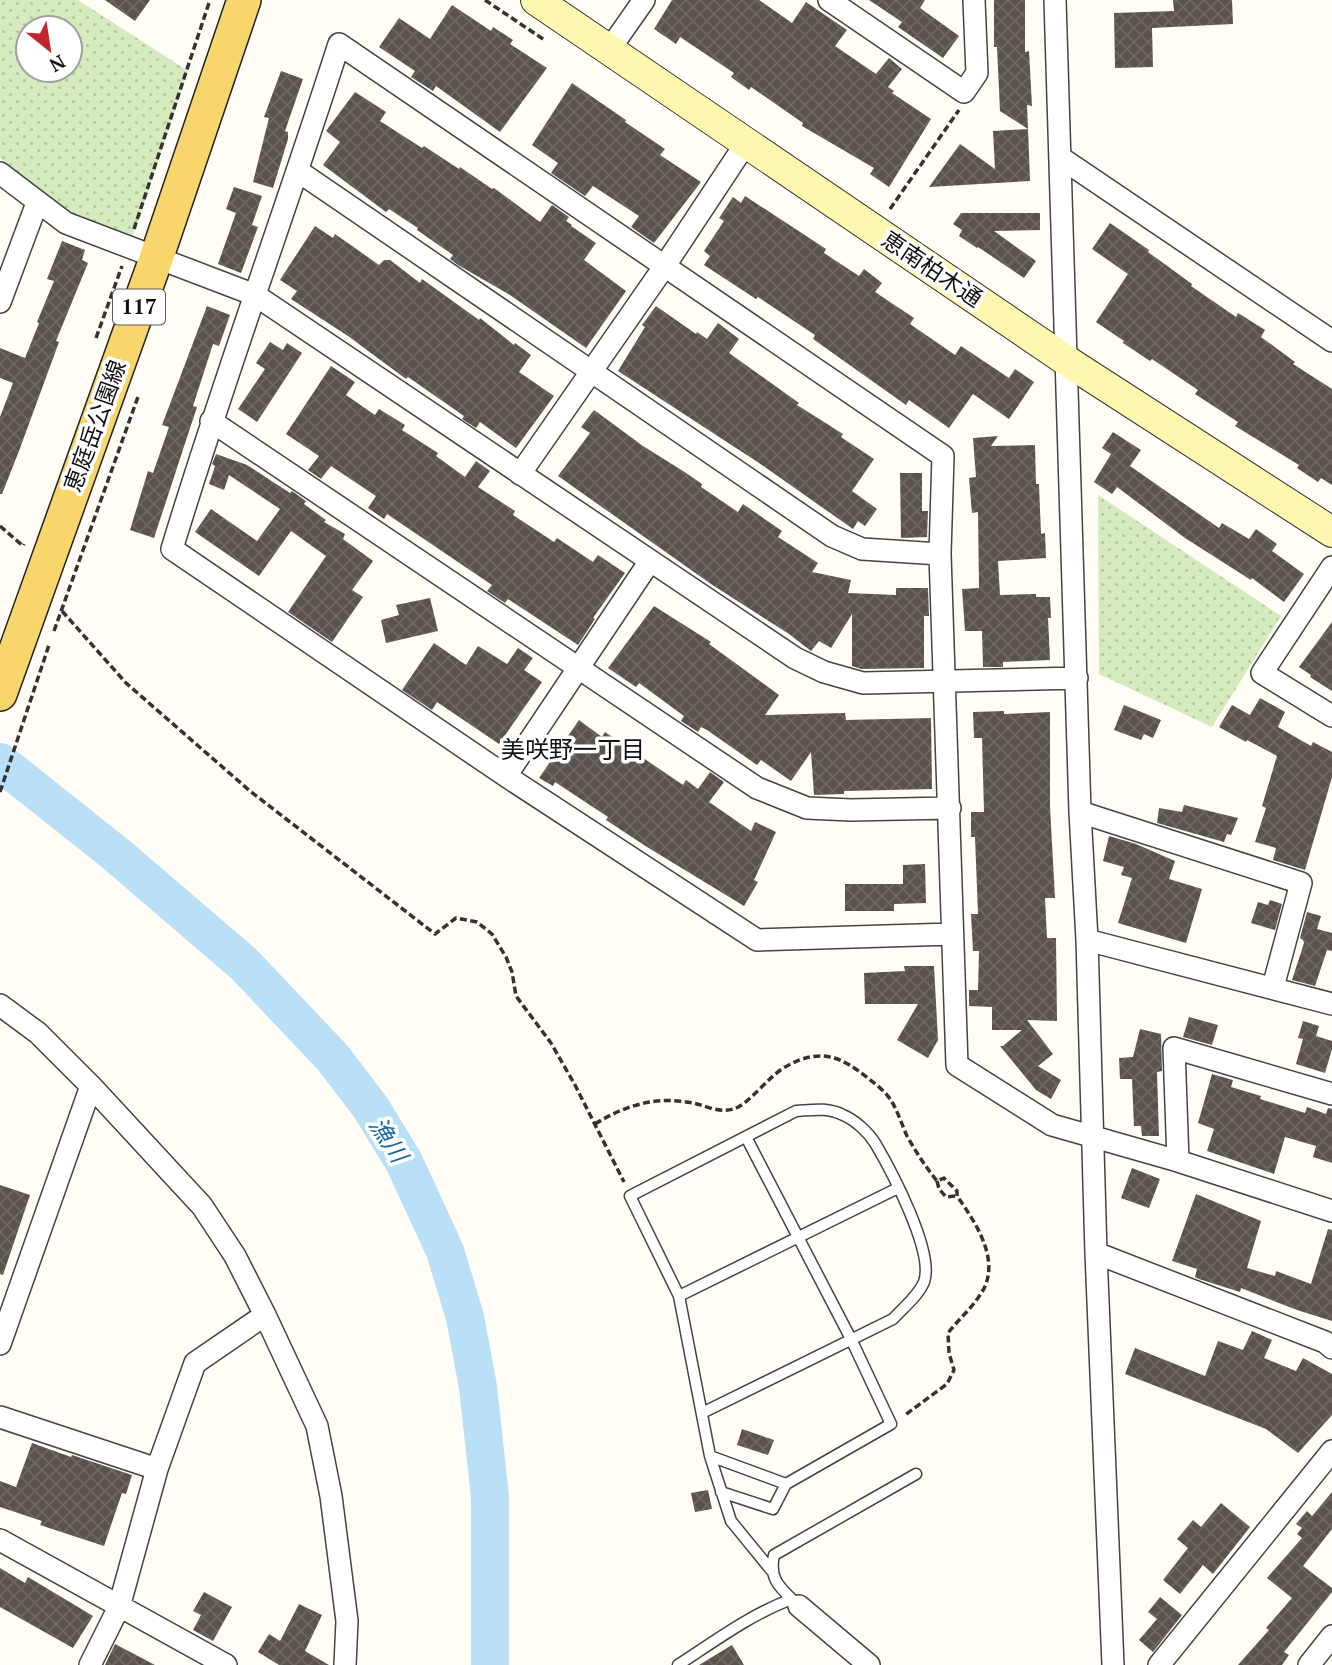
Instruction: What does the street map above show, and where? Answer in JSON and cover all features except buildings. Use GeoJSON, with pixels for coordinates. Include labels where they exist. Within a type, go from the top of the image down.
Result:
{"type":"FeatureCollection","features":[{"type":"Feature","properties":{"kind":"main road","name":"恵庭岳公園線"},"geometry":{"type":"LineString","coordinates":[[0,694],[142,253],[244,0]]}},
{"type":"Feature","properties":{"kind":"street","name":"恵南柏木通"},"geometry":{"type":"LineString","coordinates":[[536,0],[1067,361],[1332,532]]}},
{"type":"Feature","properties":{"kind":"street"},"geometry":{"type":"LineString","coordinates":[[609,50],[643,0]]}},
{"type":"Feature","properties":{"kind":"street"},"geometry":{"type":"LineString","coordinates":[[829,0],[964,92],[977,74],[974,0]]}},
{"type":"Feature","properties":{"kind":"street"},"geometry":{"type":"LineString","coordinates":[[1055,0],[1080,812],[1087,940],[1091,1135],[1113,1665]]}},
{"type":"Feature","properties":{"kind":"street"},"geometry":{"type":"LineString","coordinates":[[952,934],[757,940],[506,776],[172,549],[211,421],[339,44],[943,456],[940,554],[957,1065],[1052,1125],[1330,1206]]}},
{"type":"Feature","properties":{"kind":"street"},"geometry":{"type":"LineString","coordinates":[[520,474],[664,267],[746,142]]}},
{"type":"Feature","properties":{"kind":"street"},"geometry":{"type":"LineString","coordinates":[[1061,158],[1332,341]]}},
{"type":"Feature","properties":{"kind":"street"},"geometry":{"type":"LineString","coordinates":[[298,171],[832,536],[862,549],[940,554]]}},
{"type":"Feature","properties":{"kind":"street"},"geometry":{"type":"LineString","coordinates":[[0,173],[66,223],[255,295],[795,658],[824,672],[863,683],[1077,678]]}},
{"type":"Feature","properties":{"kind":"street"},"geometry":{"type":"LineString","coordinates":[[0,302],[37,203]]}},
{"type":"Feature","properties":{"kind":"street"},"geometry":{"type":"LineString","coordinates":[[211,421],[757,788],[807,808],[950,808]]}},
{"type":"Feature","properties":{"kind":"street"},"geometry":{"type":"LineString","coordinates":[[506,776],[650,561]]}},
{"type":"Feature","properties":{"kind":"street"},"geometry":{"type":"LineString","coordinates":[[1332,567],[1262,673],[1332,716]]}},
{"type":"Feature","properties":{"kind":"street"},"geometry":{"type":"LineString","coordinates":[[1080,812],[1301,883],[1273,987]]}},
{"type":"Feature","properties":{"kind":"street"},"geometry":{"type":"LineString","coordinates":[[1087,940],[1332,1004]]}},
{"type":"Feature","properties":{"kind":"street"},"geometry":{"type":"LineString","coordinates":[[0,1005],[38,1033],[91,1086],[202,1206],[235,1256],[317,1426],[331,1496],[347,1621],[345,1665]]}},
{"type":"Feature","properties":{"kind":"street"},"geometry":{"type":"LineString","coordinates":[[1178,1161],[1174,1048],[1332,1094]]}},
{"type":"Feature","properties":{"kind":"street"},"geometry":{"type":"LineString","coordinates":[[0,1344],[91,1086]]}},
{"type":"Feature","properties":{"kind":"street"},"geometry":{"type":"LineString","coordinates":[[1096,1253],[1325,1342],[1332,1348]]}},
{"type":"Feature","properties":{"kind":"street"},"geometry":{"type":"LineString","coordinates":[[90,1665],[119,1607],[157,1469],[195,1363],[265,1315]]}},
{"type":"Feature","properties":{"kind":"street"},"geometry":{"type":"LineString","coordinates":[[0,1417],[157,1469]]}},
{"type":"Feature","properties":{"kind":"street"},"geometry":{"type":"LineString","coordinates":[[1160,1665],[1332,1451]]}},
{"type":"Feature","properties":{"kind":"street"},"geometry":{"type":"LineString","coordinates":[[0,1540],[226,1665]]}},
{"type":"Feature","properties":{"kind":"street"},"geometry":{"type":"LineString","coordinates":[[796,1602],[869,1665]]}},
{"type":"Feature","properties":{"kind":"street"},"geometry":{"type":"LineString","coordinates":[[1308,1665],[1332,1636]]}},
{"type":"Feature","properties":{"kind":"lane"},"geometry":{"type":"LineString","coordinates":[[702,1413],[893,1319],[912,1300],[925,1281],[925,1256],[920,1235],[898,1188],[874,1141],[860,1126],[844,1115],[823,1109],[796,1111],[630,1196],[679,1296],[710,1456],[731,1521],[771,1570],[776,1582],[796,1602]]}},
{"type":"Feature","properties":{"kind":"lane"},"geometry":{"type":"LineString","coordinates":[[721,1492],[773,1509],[786,1484],[891,1424],[851,1339],[746,1137]]}},
{"type":"Feature","properties":{"kind":"lane"},"geometry":{"type":"LineString","coordinates":[[679,1296],[898,1188]]}},
{"type":"Feature","properties":{"kind":"lane"},"geometry":{"type":"LineString","coordinates":[[710,1456],[786,1484]]}},
{"type":"Feature","properties":{"kind":"lane"},"geometry":{"type":"LineString","coordinates":[[771,1570],[774,1556],[916,1474]]}},
{"type":"Feature","properties":{"kind":"lane"},"geometry":{"type":"LineString","coordinates":[[678,1665],[776,1605],[796,1602]]}},
{"type":"Feature","properties":{"kind":"path"},"geometry":{"type":"LineString","coordinates":[[96,338],[142,253],[210,0]]}},
{"type":"Feature","properties":{"kind":"path"},"geometry":{"type":"LineString","coordinates":[[890,209],[959,110],[964,92]]}},
{"type":"Feature","properties":{"kind":"path"},"geometry":{"type":"LineString","coordinates":[[0,526],[23,546],[28,533]]}},
{"type":"Feature","properties":{"kind":"path"},"geometry":{"type":"LineString","coordinates":[[0,792],[62,611],[127,683],[250,790],[435,934],[456,918],[477,922],[492,933],[506,957],[516,996],[551,1043],[630,1196]]}},
{"type":"Feature","properties":{"kind":"path"},"geometry":{"type":"LineString","coordinates":[[595,1124],[617,1110],[644,1102],[667,1100],[695,1103],[715,1110],[734,1109],[786,1066],[818,1056],[836,1058],[849,1063],[891,1100],[906,1135],[939,1189],[946,1197],[957,1196]]}},
{"type":"Feature","properties":{"kind":"path"},"geometry":{"type":"LineString","coordinates":[[891,1424],[947,1384],[954,1370],[948,1353],[948,1333],[982,1294],[988,1275],[988,1258],[983,1236],[957,1196],[957,1191],[944,1178],[936,1181]]}},
{"type":"Feature","properties":{"kind":"green space"},"geometry":{"type":"Polygon","coordinates":[[[0,0],[78,0],[188,71],[132,238],[94,233],[0,158],[0,0]]]}},
{"type":"Feature","properties":{"kind":"green space"},"geometry":{"type":"Polygon","coordinates":[[[1098,495],[1281,616],[1212,727],[1099,674],[1098,495]]]}},
{"type":"Feature","properties":{"kind":"waterway","name":"漁川"},"geometry":{"type":"LineString","coordinates":[[0,762],[117,855],[244,964],[333,1058],[371,1108],[404,1162],[445,1251],[465,1317],[478,1387],[490,1497],[490,1665]]}},
{"type":"Feature","properties":{"kind":"district","name":"美咲野一丁目"},"geometry":{"type":"Point","coordinates":[573,750]}}]}
